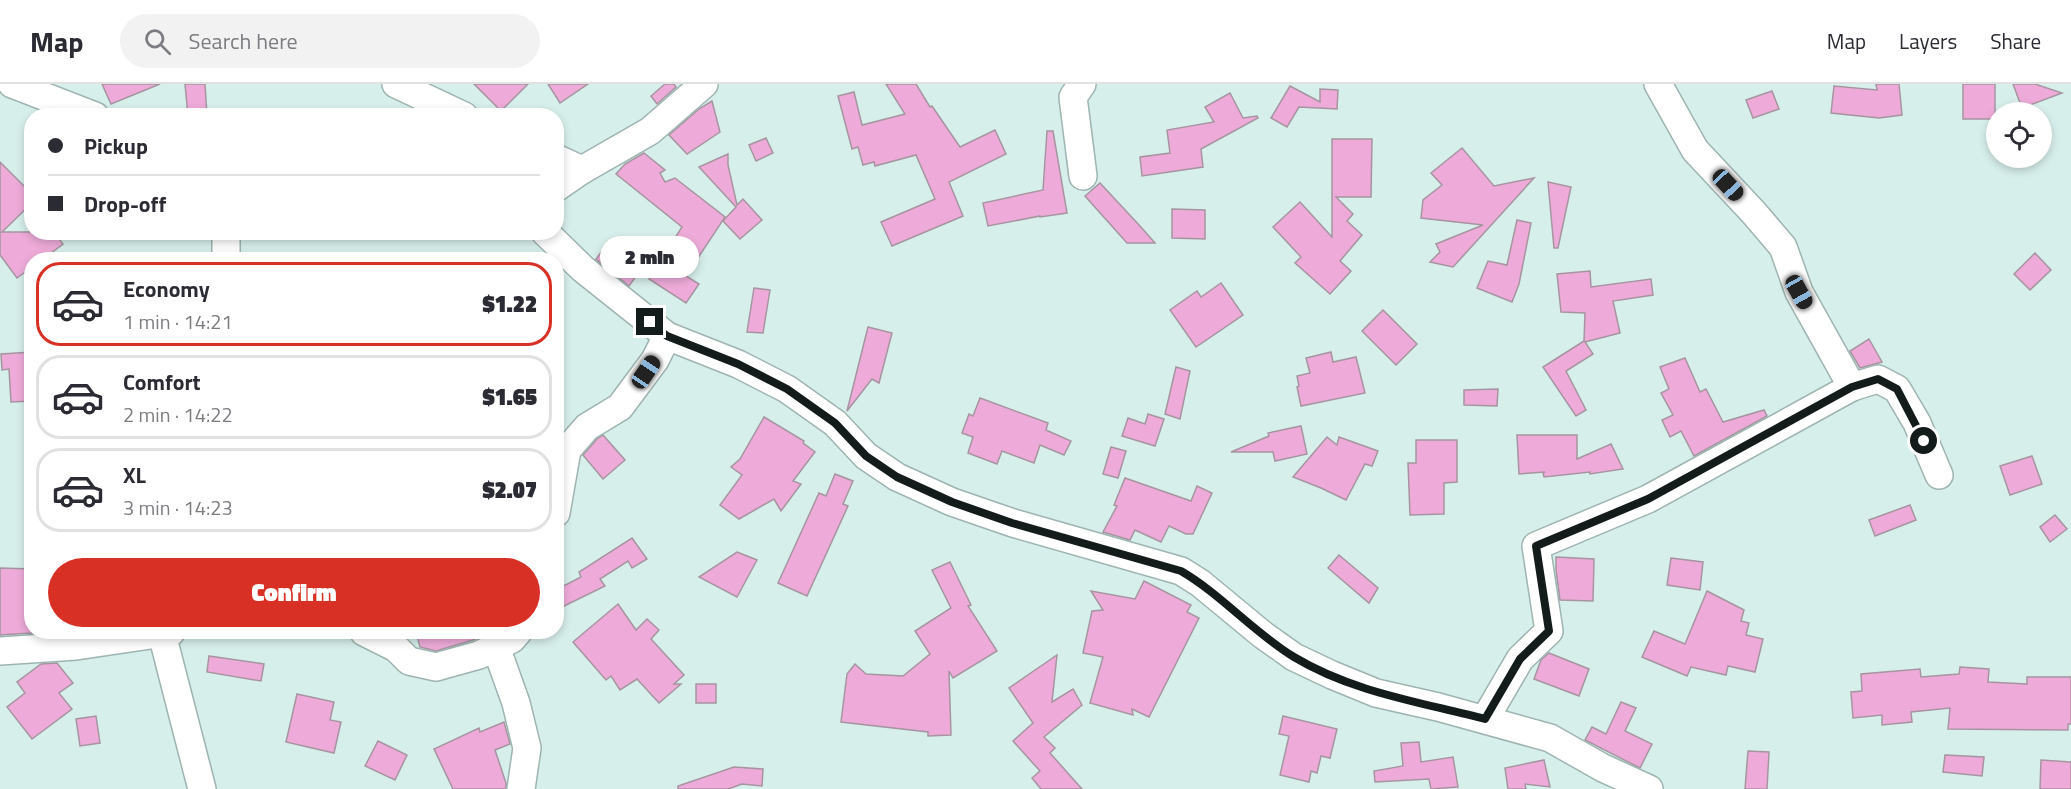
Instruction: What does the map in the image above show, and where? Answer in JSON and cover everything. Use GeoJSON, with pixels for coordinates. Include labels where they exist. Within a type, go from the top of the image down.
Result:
{"type":"FeatureCollection","features":[{"type":"Feature","properties":{"kind":"street"},"geometry":{"type":"LineString","coordinates":[[12,84],[74,108]]}},
{"type":"Feature","properties":{"kind":"street"},"geometry":{"type":"LineString","coordinates":[[396,84],[447,108]]}},
{"type":"Feature","properties":{"kind":"street"},"geometry":{"type":"LineString","coordinates":[[564,182],[650,131],[704,84]]}},
{"type":"Feature","properties":{"kind":"street"},"geometry":{"type":"LineString","coordinates":[[1082,84],[1073,97],[1083,176]]}},
{"type":"Feature","properties":{"kind":"street"},"geometry":{"type":"LineString","coordinates":[[1658,84],[1695,150],[1783,247],[1799,292],[1852,387]]}},
{"type":"Feature","properties":{"kind":"street"},"geometry":{"type":"LineString","coordinates":[[564,162],[582,170]]}},
{"type":"Feature","properties":{"kind":"street"},"geometry":{"type":"LineString","coordinates":[[553,240],[582,269],[667,336],[738,364],[787,389],[835,423],[866,456],[897,477],[952,502],[1012,523],[1181,571],[1200,583],[1263,635],[1294,657],[1332,675],[1376,693],[1485,719],[1550,738],[1603,768],[1649,789]]}},
{"type":"Feature","properties":{"kind":"street"},"geometry":{"type":"LineString","coordinates":[[564,458],[567,450],[587,427],[620,406],[654,360],[667,336]]}},
{"type":"Feature","properties":{"kind":"street"},"geometry":{"type":"LineString","coordinates":[[1485,719],[1520,659],[1549,631],[1536,546],[1648,499],[1852,387],[1878,379],[1897,389],[1917,423],[1939,475]]}},
{"type":"Feature","properties":{"kind":"street"},"geometry":{"type":"LineString","coordinates":[[0,651],[76,646],[124,639]]}},
{"type":"Feature","properties":{"kind":"street"},"geometry":{"type":"LineString","coordinates":[[167,639],[202,789]]}},
{"type":"Feature","properties":{"kind":"street"},"geometry":{"type":"LineString","coordinates":[[378,639],[396,648],[410,661],[436,667],[479,655],[512,639]]}},
{"type":"Feature","properties":{"kind":"street"},"geometry":{"type":"LineString","coordinates":[[496,647],[516,703],[527,748],[521,789]]}},
{"type":"Feature","properties":{"kind":"building"},"geometry":{"type":"Polygon","coordinates":[[[102,84],[160,84],[111,104],[102,84]]]}},
{"type":"Feature","properties":{"kind":"building"},"geometry":{"type":"Polygon","coordinates":[[[185,84],[205,84],[206,108],[187,108],[185,84]]]}},
{"type":"Feature","properties":{"kind":"building"},"geometry":{"type":"Polygon","coordinates":[[[474,84],[528,84],[504,108],[498,108],[474,84]]]}},
{"type":"Feature","properties":{"kind":"building"},"geometry":{"type":"Polygon","coordinates":[[[548,84],[588,84],[560,103],[548,84]]]}},
{"type":"Feature","properties":{"kind":"building"},"geometry":{"type":"Polygon","coordinates":[[[665,84],[674,84],[676,87],[657,104],[651,96],[665,84]]]}},
{"type":"Feature","properties":{"kind":"building"},"geometry":{"type":"Polygon","coordinates":[[[886,84],[916,84],[960,147],[995,130],[1006,154],[949,182],[963,216],[892,246],[881,222],[935,199],[916,155],[875,166],[874,162],[863,165],[858,147],[852,149],[838,96],[854,92],[862,125],[905,114],[886,84]]]}},
{"type":"Feature","properties":{"kind":"building"},"geometry":{"type":"Polygon","coordinates":[[[1876,84],[1899,84],[1902,115],[1879,118],[1831,113],[1834,86],[1877,90],[1876,84]]]}},
{"type":"Feature","properties":{"kind":"building"},"geometry":{"type":"Polygon","coordinates":[[[1963,84],[1995,84],[1995,102],[1986,102],[1986,119],[1963,119],[1963,84]]]}},
{"type":"Feature","properties":{"kind":"building"},"geometry":{"type":"Polygon","coordinates":[[[2013,84],[2035,84],[2062,93],[2038,102],[2020,102],[2013,84]]]}},
{"type":"Feature","properties":{"kind":"building"},"geometry":{"type":"Polygon","coordinates":[[[1290,86],[1320,102],[1320,89],[1338,90],[1337,109],[1299,107],[1287,127],[1271,118],[1290,86]]]}},
{"type":"Feature","properties":{"kind":"building"},"geometry":{"type":"Polygon","coordinates":[[[1772,91],[1779,109],[1753,118],[1746,100],[1772,91]]]}},
{"type":"Feature","properties":{"kind":"building"},"geometry":{"type":"Polygon","coordinates":[[[1230,93],[1243,118],[1257,116],[1258,118],[1201,149],[1203,167],[1142,176],[1140,157],[1170,153],[1167,130],[1214,122],[1205,107],[1230,93]]]}},
{"type":"Feature","properties":{"kind":"building"},"geometry":{"type":"Polygon","coordinates":[[[712,101],[720,132],[687,154],[669,135],[712,101]]]}},
{"type":"Feature","properties":{"kind":"building"},"geometry":{"type":"Polygon","coordinates":[[[1047,131],[1053,131],[1067,213],[988,226],[983,203],[1043,190],[1047,131]]]}},
{"type":"Feature","properties":{"kind":"building"},"geometry":{"type":"Polygon","coordinates":[[[766,138],[773,153],[756,161],[749,145],[766,138]]]}},
{"type":"Feature","properties":{"kind":"building"},"geometry":{"type":"Polygon","coordinates":[[[1332,139],[1372,139],[1371,197],[1336,197],[1353,214],[1347,221],[1362,235],[1340,261],[1351,271],[1330,294],[1295,263],[1301,257],[1273,227],[1300,202],[1332,237],[1332,139]]]}},
{"type":"Feature","properties":{"kind":"building"},"geometry":{"type":"Polygon","coordinates":[[[1462,148],[1494,186],[1534,178],[1453,267],[1430,262],[1440,252],[1436,244],[1483,225],[1421,218],[1423,200],[1442,185],[1431,173],[1462,148]]]}},
{"type":"Feature","properties":{"kind":"building"},"geometry":{"type":"Polygon","coordinates":[[[644,153],[665,170],[660,173],[665,182],[675,178],[725,217],[686,276],[699,284],[686,303],[649,279],[682,227],[616,174],[625,164],[644,153]]]}},
{"type":"Feature","properties":{"kind":"building"},"geometry":{"type":"Polygon","coordinates":[[[728,154],[728,165],[737,205],[743,199],[762,220],[740,239],[723,221],[736,207],[699,167],[728,154]]]}},
{"type":"Feature","properties":{"kind":"building"},"geometry":{"type":"Polygon","coordinates":[[[0,162],[24,186],[24,211],[2,232],[24,232],[24,240],[60,240],[63,244],[52,252],[24,252],[24,273],[17,278],[0,255],[0,162]]]}},
{"type":"Feature","properties":{"kind":"building"},"geometry":{"type":"Polygon","coordinates":[[[1548,182],[1571,187],[1558,248],[1554,248],[1548,182]]]}},
{"type":"Feature","properties":{"kind":"building"},"geometry":{"type":"Polygon","coordinates":[[[1100,183],[1155,243],[1127,243],[1085,196],[1100,183]]]}},
{"type":"Feature","properties":{"kind":"building"},"geometry":{"type":"Polygon","coordinates":[[[1172,209],[1205,210],[1205,239],[1172,238],[1172,209]]]}},
{"type":"Feature","properties":{"kind":"building"},"geometry":{"type":"Polygon","coordinates":[[[1517,220],[1531,223],[1519,284],[1512,302],[1477,288],[1488,261],[1507,265],[1517,220]]]}},
{"type":"Feature","properties":{"kind":"building"},"geometry":{"type":"Polygon","coordinates":[[[605,247],[640,271],[629,286],[596,259],[605,247]]]}},
{"type":"Feature","properties":{"kind":"building"},"geometry":{"type":"Polygon","coordinates":[[[2035,253],[2051,270],[2030,290],[2014,274],[2035,253]]]}},
{"type":"Feature","properties":{"kind":"building"},"geometry":{"type":"Polygon","coordinates":[[[1590,271],[1591,287],[1651,279],[1653,295],[1613,301],[1620,333],[1585,342],[1593,354],[1566,371],[1586,410],[1576,416],[1543,367],[1584,341],[1585,313],[1561,312],[1557,274],[1590,271]]]}},
{"type":"Feature","properties":{"kind":"building"},"geometry":{"type":"Polygon","coordinates":[[[1221,283],[1243,315],[1196,347],[1170,310],[1197,291],[1201,297],[1221,283]]]}},
{"type":"Feature","properties":{"kind":"building"},"geometry":{"type":"Polygon","coordinates":[[[754,288],[770,290],[763,333],[747,332],[754,288]]]}},
{"type":"Feature","properties":{"kind":"building"},"geometry":{"type":"Polygon","coordinates":[[[1383,310],[1417,344],[1396,365],[1362,331],[1383,310]]]}},
{"type":"Feature","properties":{"kind":"building"},"geometry":{"type":"Polygon","coordinates":[[[868,327],[892,333],[879,383],[872,379],[847,411],[868,327]]]}},
{"type":"Feature","properties":{"kind":"building"},"geometry":{"type":"Polygon","coordinates":[[[1869,339],[1882,362],[1860,368],[1850,351],[1869,339]]]}},
{"type":"Feature","properties":{"kind":"building"},"geometry":{"type":"Polygon","coordinates":[[[1331,352],[1333,362],[1356,357],[1365,393],[1301,406],[1297,376],[1310,373],[1306,358],[1331,352]]]}},
{"type":"Feature","properties":{"kind":"building"},"geometry":{"type":"Polygon","coordinates":[[[24,353],[24,401],[11,402],[9,369],[2,370],[1,354],[24,353]]]}},
{"type":"Feature","properties":{"kind":"building"},"geometry":{"type":"Polygon","coordinates":[[[1685,358],[1700,392],[1706,389],[1723,422],[1764,410],[1767,416],[1694,456],[1681,431],[1670,437],[1662,420],[1673,415],[1661,393],[1669,389],[1660,367],[1685,358]]]}},
{"type":"Feature","properties":{"kind":"building"},"geometry":{"type":"Polygon","coordinates":[[[1176,367],[1190,371],[1180,419],[1165,414],[1176,367]]]}},
{"type":"Feature","properties":{"kind":"building"},"geometry":{"type":"Polygon","coordinates":[[[1498,389],[1497,406],[1464,405],[1464,390],[1498,389]]]}},
{"type":"Feature","properties":{"kind":"building"},"geometry":{"type":"Polygon","coordinates":[[[980,398],[1048,423],[1046,430],[1071,441],[1064,455],[1040,445],[1034,463],[1002,451],[997,464],[968,453],[973,437],[962,433],[969,414],[973,416],[980,398]]]}},
{"type":"Feature","properties":{"kind":"building"},"geometry":{"type":"Polygon","coordinates":[[[1148,414],[1164,419],[1155,446],[1122,436],[1128,418],[1145,424],[1148,414]]]}},
{"type":"Feature","properties":{"kind":"building"},"geometry":{"type":"Polygon","coordinates":[[[764,417],[804,441],[803,443],[815,452],[793,481],[801,484],[781,511],[774,499],[739,519],[720,505],[742,475],[731,467],[740,459],[764,417]]]}},
{"type":"Feature","properties":{"kind":"building"},"geometry":{"type":"Polygon","coordinates":[[[1301,426],[1307,454],[1275,461],[1273,452],[1231,452],[1269,436],[1268,433],[1301,426]]]}},
{"type":"Feature","properties":{"kind":"building"},"geometry":{"type":"Polygon","coordinates":[[[603,435],[625,460],[603,479],[583,455],[603,435]]]}},
{"type":"Feature","properties":{"kind":"building"},"geometry":{"type":"Polygon","coordinates":[[[1517,435],[1577,435],[1577,459],[1611,444],[1623,469],[1544,477],[1545,472],[1519,474],[1517,435]]]}},
{"type":"Feature","properties":{"kind":"building"},"geometry":{"type":"Polygon","coordinates":[[[1327,437],[1337,445],[1339,437],[1378,451],[1372,466],[1365,464],[1346,500],[1293,477],[1327,437]]]}},
{"type":"Feature","properties":{"kind":"building"},"geometry":{"type":"Polygon","coordinates":[[[1416,440],[1457,440],[1457,482],[1444,483],[1444,514],[1410,515],[1408,463],[1416,463],[1416,440]]]}},
{"type":"Feature","properties":{"kind":"building"},"geometry":{"type":"Polygon","coordinates":[[[1111,447],[1126,451],[1118,478],[1103,474],[1111,447]]]}},
{"type":"Feature","properties":{"kind":"building"},"geometry":{"type":"Polygon","coordinates":[[[2032,456],[2042,484],[2010,495],[2000,466],[2032,456]]]}},
{"type":"Feature","properties":{"kind":"building"},"geometry":{"type":"Polygon","coordinates":[[[835,474],[853,481],[843,504],[848,506],[807,596],[778,583],[819,493],[826,496],[835,474]]]}},
{"type":"Feature","properties":{"kind":"building"},"geometry":{"type":"Polygon","coordinates":[[[1125,478],[1191,501],[1197,486],[1212,493],[1193,534],[1186,534],[1169,526],[1161,542],[1135,530],[1130,540],[1103,532],[1117,506],[1114,505],[1125,478]]]}},
{"type":"Feature","properties":{"kind":"building"},"geometry":{"type":"Polygon","coordinates":[[[1910,505],[1916,520],[1875,536],[1869,520],[1910,505]]]}},
{"type":"Feature","properties":{"kind":"building"},"geometry":{"type":"Polygon","coordinates":[[[2055,515],[2067,529],[2050,542],[2040,527],[2055,515]]]}},
{"type":"Feature","properties":{"kind":"building"},"geometry":{"type":"Polygon","coordinates":[[[632,538],[647,559],[632,568],[628,561],[600,579],[605,586],[564,606],[564,586],[581,577],[579,572],[632,538]]]}},
{"type":"Feature","properties":{"kind":"building"},"geometry":{"type":"Polygon","coordinates":[[[737,552],[757,560],[737,597],[699,577],[737,552]]]}},
{"type":"Feature","properties":{"kind":"building"},"geometry":{"type":"Polygon","coordinates":[[[1339,555],[1378,588],[1369,603],[1328,568],[1339,555]]]}},
{"type":"Feature","properties":{"kind":"building"},"geometry":{"type":"Polygon","coordinates":[[[1556,557],[1594,559],[1593,601],[1560,600],[1556,557]]]}},
{"type":"Feature","properties":{"kind":"building"},"geometry":{"type":"Polygon","coordinates":[[[1671,558],[1703,562],[1700,590],[1667,585],[1671,558]]]}},
{"type":"Feature","properties":{"kind":"building"},"geometry":{"type":"Polygon","coordinates":[[[950,562],[971,605],[968,606],[997,651],[953,678],[949,671],[951,735],[928,736],[928,732],[841,722],[847,674],[855,664],[866,674],[903,676],[930,654],[915,631],[951,608],[932,570],[950,562]]]}},
{"type":"Feature","properties":{"kind":"building"},"geometry":{"type":"Polygon","coordinates":[[[0,568],[24,569],[24,634],[0,635],[0,568]]]}},
{"type":"Feature","properties":{"kind":"building"},"geometry":{"type":"Polygon","coordinates":[[[1144,581],[1191,605],[1187,612],[1199,618],[1149,717],[1132,709],[1133,715],[1090,703],[1103,657],[1083,653],[1092,611],[1103,610],[1091,591],[1135,599],[1144,581]]]}},
{"type":"Feature","properties":{"kind":"building"},"geometry":{"type":"Polygon","coordinates":[[[1707,591],[1744,610],[1741,621],[1749,623],[1746,635],[1763,639],[1755,672],[1728,666],[1726,675],[1691,667],[1687,676],[1642,657],[1654,631],[1685,644],[1707,591]]]}},
{"type":"Feature","properties":{"kind":"building"},"geometry":{"type":"Polygon","coordinates":[[[618,604],[636,630],[647,619],[659,630],[651,639],[684,675],[674,684],[681,684],[659,703],[637,679],[620,690],[611,676],[606,680],[573,642],[618,604]]]}},
{"type":"Feature","properties":{"kind":"building"},"geometry":{"type":"Polygon","coordinates":[[[418,639],[475,639],[436,651],[420,647],[418,639]]]}},
{"type":"Feature","properties":{"kind":"building"},"geometry":{"type":"Polygon","coordinates":[[[1549,653],[1589,669],[1579,696],[1534,679],[1541,660],[1549,653]]]}},
{"type":"Feature","properties":{"kind":"building"},"geometry":{"type":"Polygon","coordinates":[[[1057,655],[1052,702],[1073,689],[1082,705],[1044,737],[1055,748],[1050,753],[1082,789],[1041,789],[1032,778],[1040,771],[1013,741],[1033,723],[1009,688],[1057,655]]]}},
{"type":"Feature","properties":{"kind":"building"},"geometry":{"type":"Polygon","coordinates":[[[209,656],[264,664],[261,681],[207,672],[209,656]]]}},
{"type":"Feature","properties":{"kind":"building"},"geometry":{"type":"Polygon","coordinates":[[[57,663],[73,683],[59,693],[72,709],[32,739],[7,707],[25,693],[17,682],[41,664],[57,663]]]}},
{"type":"Feature","properties":{"kind":"building"},"geometry":{"type":"Polygon","coordinates":[[[1960,667],[1989,669],[1988,682],[2027,684],[2027,677],[2071,677],[2071,724],[2068,724],[2068,730],[1948,729],[1950,708],[1911,712],[1912,722],[1882,725],[1882,715],[1853,718],[1851,692],[1862,691],[1861,674],[1920,669],[1921,677],[1959,674],[1960,667]]]}},
{"type":"Feature","properties":{"kind":"building"},"geometry":{"type":"Polygon","coordinates":[[[696,684],[716,684],[716,703],[696,703],[696,684]]]}},
{"type":"Feature","properties":{"kind":"building"},"geometry":{"type":"Polygon","coordinates":[[[297,694],[334,702],[330,720],[341,722],[334,753],[286,742],[297,694]]]}},
{"type":"Feature","properties":{"kind":"building"},"geometry":{"type":"Polygon","coordinates":[[[1621,702],[1636,708],[1625,731],[1652,744],[1640,768],[1585,740],[1592,727],[1606,734],[1621,702]]]}},
{"type":"Feature","properties":{"kind":"building"},"geometry":{"type":"Polygon","coordinates":[[[96,716],[100,743],[80,746],[76,719],[96,716]]]}},
{"type":"Feature","properties":{"kind":"building"},"geometry":{"type":"Polygon","coordinates":[[[1283,716],[1337,729],[1330,758],[1321,756],[1317,773],[1311,771],[1309,782],[1280,775],[1289,736],[1279,734],[1283,716]]]}},
{"type":"Feature","properties":{"kind":"building"},"geometry":{"type":"Polygon","coordinates":[[[504,722],[510,744],[495,750],[506,789],[453,789],[434,749],[479,728],[480,732],[504,722]]]}},
{"type":"Feature","properties":{"kind":"building"},"geometry":{"type":"Polygon","coordinates":[[[378,741],[407,755],[395,780],[365,766],[378,741]]]}},
{"type":"Feature","properties":{"kind":"building"},"geometry":{"type":"Polygon","coordinates":[[[1419,742],[1421,762],[1453,757],[1458,787],[1431,789],[1429,779],[1375,782],[1374,771],[1403,766],[1401,743],[1419,742]]]}},
{"type":"Feature","properties":{"kind":"building"},"geometry":{"type":"Polygon","coordinates":[[[1748,751],[1769,752],[1767,789],[1745,789],[1748,751]]]}},
{"type":"Feature","properties":{"kind":"building"},"geometry":{"type":"Polygon","coordinates":[[[1945,755],[1984,757],[1982,776],[1943,772],[1945,755]]]}},
{"type":"Feature","properties":{"kind":"building"},"geometry":{"type":"Polygon","coordinates":[[[1544,760],[1550,787],[1525,784],[1526,789],[1508,789],[1505,768],[1544,760]]]}},
{"type":"Feature","properties":{"kind":"building"},"geometry":{"type":"Polygon","coordinates":[[[2041,760],[2071,762],[2071,789],[2040,789],[2041,760]]]}},
{"type":"Feature","properties":{"kind":"building"},"geometry":{"type":"Polygon","coordinates":[[[734,767],[763,769],[762,786],[742,784],[728,789],[678,789],[678,786],[734,767]]]}},
{"type":"Feature","properties":{"kind":"route"},"geometry":{"type":"LineString","coordinates":[[650,322],[667,336],[738,364],[787,389],[835,423],[866,456],[897,477],[952,502],[1012,523],[1181,571],[1200,583],[1263,635],[1294,657],[1376,693],[1485,719],[1520,659],[1549,631],[1536,546],[1648,499],[1852,387],[1878,379],[1897,389],[1917,423],[1924,441]]}}]}
